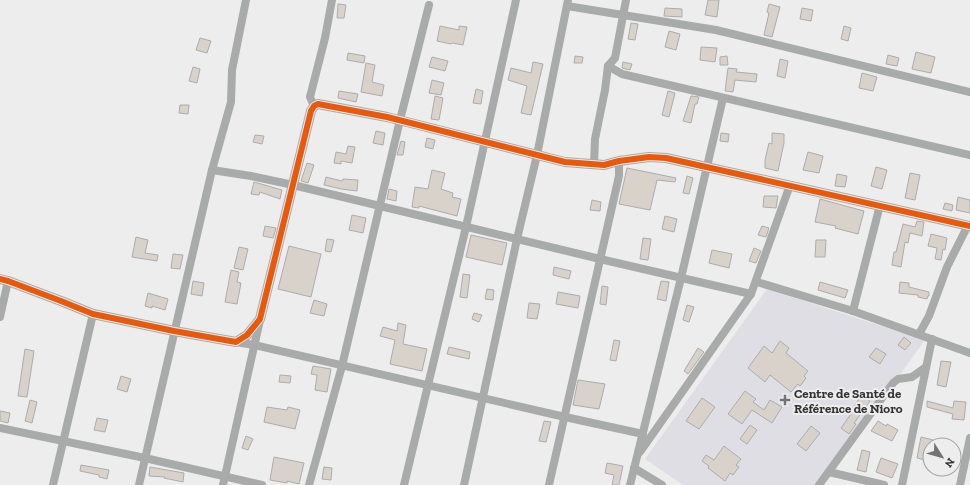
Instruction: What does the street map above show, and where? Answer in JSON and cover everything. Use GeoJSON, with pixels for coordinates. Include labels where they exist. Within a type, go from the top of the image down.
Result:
{"type":"FeatureCollection","features":[{"type":"Feature","properties":{"kind":"street"},"geometry":{"type":"LineString","coordinates":[[139,485],[212,170],[231,102],[232,70],[246,0]]}},
{"type":"Feature","properties":{"kind":"street"},"geometry":{"type":"LineString","coordinates":[[224,481],[260,319],[314,106],[310,97],[325,38],[332,0]]}},
{"type":"Feature","properties":{"kind":"street"},"geometry":{"type":"LineString","coordinates":[[404,485],[466,227],[516,0]]}},
{"type":"Feature","properties":{"kind":"street"},"geometry":{"type":"LineString","coordinates":[[594,165],[595,139],[605,90],[608,66],[615,58],[626,0]]}},
{"type":"Feature","properties":{"kind":"street"},"geometry":{"type":"LineString","coordinates":[[464,485],[517,239],[537,155],[568,3],[716,30],[970,92]]}},
{"type":"Feature","properties":{"kind":"street"},"geometry":{"type":"LineString","coordinates":[[309,485],[342,366],[400,120],[429,5]]}},
{"type":"Feature","properties":{"kind":"street"},"geometry":{"type":"LineString","coordinates":[[608,66],[622,74],[970,155]]}},
{"type":"Feature","properties":{"kind":"street"},"geometry":{"type":"LineString","coordinates":[[630,485],[681,278],[722,98]]}},
{"type":"Feature","properties":{"kind":"street"},"geometry":{"type":"LineString","coordinates":[[314,106],[318,104],[400,120],[565,162],[604,165],[619,161],[649,157],[666,158],[969,225],[947,267],[929,316],[919,334]]}},
{"type":"Feature","properties":{"kind":"street"},"geometry":{"type":"LineString","coordinates":[[549,485],[619,176],[619,161]]}},
{"type":"Feature","properties":{"kind":"street"},"geometry":{"type":"LineString","coordinates":[[212,170],[251,176],[293,185],[751,294]]}},
{"type":"Feature","properties":{"kind":"street"},"geometry":{"type":"LineString","coordinates":[[636,456],[751,294],[757,282],[790,185]]}},
{"type":"Feature","properties":{"kind":"street"},"geometry":{"type":"LineString","coordinates":[[853,311],[880,205]]}},
{"type":"Feature","properties":{"kind":"street"},"geometry":{"type":"LineString","coordinates":[[0,317],[4,280],[93,314],[174,331],[254,344],[342,366],[643,434]]}},
{"type":"Feature","properties":{"kind":"street"},"geometry":{"type":"LineString","coordinates":[[757,282],[853,311],[970,353]]}},
{"type":"Feature","properties":{"kind":"street"},"geometry":{"type":"LineString","coordinates":[[53,485],[93,314]]}},
{"type":"Feature","properties":{"kind":"street"},"geometry":{"type":"LineString","coordinates":[[236,342],[247,335],[260,319]]}},
{"type":"Feature","properties":{"kind":"street"},"geometry":{"type":"LineString","coordinates":[[902,485],[932,339]]}},
{"type":"Feature","properties":{"kind":"street"},"geometry":{"type":"LineString","coordinates":[[819,485],[893,383],[898,379],[912,377],[926,367]]}},
{"type":"Feature","properties":{"kind":"street"},"geometry":{"type":"LineString","coordinates":[[0,428],[145,458],[224,481],[262,485]]}},
{"type":"Feature","properties":{"kind":"street"},"geometry":{"type":"LineString","coordinates":[[960,485],[970,438]]}},
{"type":"Feature","properties":{"kind":"street"},"geometry":{"type":"LineString","coordinates":[[634,468],[662,485]]}},
{"type":"Feature","properties":{"kind":"street"},"geometry":{"type":"LineString","coordinates":[[829,472],[884,485]]}},
{"type":"Feature","properties":{"kind":"shaded area","name":"Centre de Santé de Référence de Nioro"},"geometry":{"type":"Polygon","coordinates":[[[767,289],[925,340],[820,485],[683,485],[645,459],[767,289]]]}},
{"type":"Feature","properties":{"kind":"building"},"geometry":{"type":"Polygon","coordinates":[[[708,0],[719,0],[717,17],[705,15],[708,0]]]}},
{"type":"Feature","properties":{"kind":"building"},"geometry":{"type":"Polygon","coordinates":[[[338,4],[346,5],[344,18],[337,18],[338,4]]]}},
{"type":"Feature","properties":{"kind":"building"},"geometry":{"type":"Polygon","coordinates":[[[769,4],[780,7],[772,37],[764,35],[769,13],[767,12],[769,4]]]}},
{"type":"Feature","properties":{"kind":"building"},"geometry":{"type":"Polygon","coordinates":[[[665,8],[682,9],[682,17],[664,16],[665,8]]]}},
{"type":"Feature","properties":{"kind":"building"},"geometry":{"type":"Polygon","coordinates":[[[802,8],[813,10],[811,21],[800,19],[802,8]]]}},
{"type":"Feature","properties":{"kind":"building"},"geometry":{"type":"Polygon","coordinates":[[[631,23],[638,24],[635,40],[628,39],[631,23]]]}},
{"type":"Feature","properties":{"kind":"building"},"geometry":{"type":"Polygon","coordinates":[[[440,26],[459,30],[459,26],[467,27],[463,45],[437,41],[440,26]]]}},
{"type":"Feature","properties":{"kind":"building"},"geometry":{"type":"Polygon","coordinates":[[[844,26],[851,28],[848,41],[841,39],[844,26]]]}},
{"type":"Feature","properties":{"kind":"building"},"geometry":{"type":"Polygon","coordinates":[[[669,31],[680,34],[676,50],[665,47],[669,31]]]}},
{"type":"Feature","properties":{"kind":"building"},"geometry":{"type":"Polygon","coordinates":[[[200,38],[211,41],[207,53],[196,50],[200,38]]]}},
{"type":"Feature","properties":{"kind":"building"},"geometry":{"type":"Polygon","coordinates":[[[701,47],[717,48],[715,62],[700,60],[701,47]]]}},
{"type":"Feature","properties":{"kind":"building"},"geometry":{"type":"Polygon","coordinates":[[[916,52],[935,57],[931,73],[912,69],[916,52]]]}},
{"type":"Feature","properties":{"kind":"building"},"geometry":{"type":"Polygon","coordinates":[[[348,53],[365,56],[364,63],[347,60],[348,53]]]}},
{"type":"Feature","properties":{"kind":"building"},"geometry":{"type":"Polygon","coordinates":[[[888,55],[899,58],[897,66],[886,64],[888,55]]]}},
{"type":"Feature","properties":{"kind":"building"},"geometry":{"type":"Polygon","coordinates":[[[575,56],[583,57],[582,63],[574,63],[575,56]]]}},
{"type":"Feature","properties":{"kind":"building"},"geometry":{"type":"Polygon","coordinates":[[[727,56],[728,65],[720,65],[720,57],[727,56]]]}},
{"type":"Feature","properties":{"kind":"building"},"geometry":{"type":"Polygon","coordinates":[[[432,57],[448,61],[445,71],[429,67],[432,57]]]}},
{"type":"Feature","properties":{"kind":"building"},"geometry":{"type":"Polygon","coordinates":[[[780,59],[788,61],[785,78],[777,76],[780,59]]]}},
{"type":"Feature","properties":{"kind":"building"},"geometry":{"type":"Polygon","coordinates":[[[533,62],[543,64],[531,115],[521,113],[527,86],[508,80],[511,68],[531,73],[533,62]]]}},
{"type":"Feature","properties":{"kind":"building"},"geometry":{"type":"Polygon","coordinates":[[[623,62],[632,64],[630,70],[622,68],[623,62]]]}},
{"type":"Feature","properties":{"kind":"building"},"geometry":{"type":"Polygon","coordinates":[[[366,63],[375,65],[372,82],[384,85],[382,96],[361,92],[366,63]]]}},
{"type":"Feature","properties":{"kind":"building"},"geometry":{"type":"Polygon","coordinates":[[[193,67],[200,69],[197,83],[189,81],[193,67]]]}},
{"type":"Feature","properties":{"kind":"building"},"geometry":{"type":"Polygon","coordinates":[[[728,68],[737,69],[736,72],[757,74],[756,82],[735,80],[733,92],[725,91],[728,68]]]}},
{"type":"Feature","properties":{"kind":"building"},"geometry":{"type":"Polygon","coordinates":[[[862,73],[877,77],[873,91],[859,88],[862,73]]]}},
{"type":"Feature","properties":{"kind":"building"},"geometry":{"type":"Polygon","coordinates":[[[432,80],[444,83],[441,95],[429,93],[432,80]]]}},
{"type":"Feature","properties":{"kind":"building"},"geometry":{"type":"Polygon","coordinates":[[[476,89],[483,91],[481,104],[473,103],[476,89]]]}},
{"type":"Feature","properties":{"kind":"building"},"geometry":{"type":"Polygon","coordinates":[[[339,91],[358,94],[356,102],[338,98],[339,91]]]}},
{"type":"Feature","properties":{"kind":"building"},"geometry":{"type":"Polygon","coordinates":[[[668,91],[675,93],[669,117],[662,115],[668,91]]]}},
{"type":"Feature","properties":{"kind":"building"},"geometry":{"type":"Polygon","coordinates":[[[435,96],[443,98],[439,120],[431,119],[435,96]]]}},
{"type":"Feature","properties":{"kind":"building"},"geometry":{"type":"Polygon","coordinates":[[[691,96],[699,97],[697,104],[695,104],[691,123],[683,121],[691,96]]]}},
{"type":"Feature","properties":{"kind":"building"},"geometry":{"type":"Polygon","coordinates":[[[180,105],[189,105],[188,114],[179,113],[180,105]]]}},
{"type":"Feature","properties":{"kind":"building"},"geometry":{"type":"Polygon","coordinates":[[[376,131],[385,133],[383,145],[373,143],[376,131]]]}},
{"type":"Feature","properties":{"kind":"building"},"geometry":{"type":"Polygon","coordinates":[[[721,133],[729,134],[728,142],[720,141],[721,133]]]}},
{"type":"Feature","properties":{"kind":"building"},"geometry":{"type":"Polygon","coordinates":[[[772,133],[784,134],[784,143],[778,171],[765,168],[765,160],[769,143],[772,144],[772,133]]]}},
{"type":"Feature","properties":{"kind":"building"},"geometry":{"type":"Polygon","coordinates":[[[255,135],[264,136],[262,144],[253,142],[255,135]]]}},
{"type":"Feature","properties":{"kind":"building"},"geometry":{"type":"Polygon","coordinates":[[[427,138],[435,140],[433,149],[425,147],[427,138]]]}},
{"type":"Feature","properties":{"kind":"building"},"geometry":{"type":"Polygon","coordinates":[[[401,141],[405,142],[403,155],[397,155],[401,141]]]}},
{"type":"Feature","properties":{"kind":"building"},"geometry":{"type":"Polygon","coordinates":[[[348,146],[355,147],[352,163],[341,161],[341,164],[334,163],[336,152],[346,154],[348,146]]]}},
{"type":"Feature","properties":{"kind":"building"},"geometry":{"type":"Polygon","coordinates":[[[808,152],[823,156],[819,173],[803,170],[808,152]]]}},
{"type":"Feature","properties":{"kind":"building"},"geometry":{"type":"Polygon","coordinates":[[[307,163],[314,165],[308,183],[301,181],[307,163]]]}},
{"type":"Feature","properties":{"kind":"building"},"geometry":{"type":"Polygon","coordinates":[[[876,167],[887,170],[882,189],[871,186],[876,167]]]}},
{"type":"Feature","properties":{"kind":"building"},"geometry":{"type":"Polygon","coordinates":[[[627,168],[676,178],[675,182],[657,180],[650,210],[619,204],[627,168]]]}},
{"type":"Feature","properties":{"kind":"building"},"geometry":{"type":"Polygon","coordinates":[[[432,170],[445,173],[441,189],[453,193],[452,197],[461,199],[457,216],[419,206],[419,208],[412,207],[415,187],[428,189],[432,170]]]}},
{"type":"Feature","properties":{"kind":"building"},"geometry":{"type":"Polygon","coordinates":[[[910,173],[920,175],[915,200],[905,198],[910,173]]]}},
{"type":"Feature","properties":{"kind":"building"},"geometry":{"type":"Polygon","coordinates":[[[837,174],[847,176],[845,187],[835,186],[837,174]]]}},
{"type":"Feature","properties":{"kind":"building"},"geometry":{"type":"Polygon","coordinates":[[[687,176],[693,178],[689,194],[683,193],[687,176]]]}},
{"type":"Feature","properties":{"kind":"building"},"geometry":{"type":"Polygon","coordinates":[[[326,177],[342,181],[343,179],[358,180],[357,191],[324,185],[326,177]]]}},
{"type":"Feature","properties":{"kind":"building"},"geometry":{"type":"Polygon","coordinates":[[[254,182],[282,190],[280,199],[260,192],[259,195],[251,194],[254,182]]]}},
{"type":"Feature","properties":{"kind":"building"},"geometry":{"type":"Polygon","coordinates":[[[389,189],[397,191],[396,201],[387,199],[389,189]]]}},
{"type":"Feature","properties":{"kind":"building"},"geometry":{"type":"Polygon","coordinates":[[[764,196],[778,196],[776,208],[763,207],[764,196]]]}},
{"type":"Feature","properties":{"kind":"building"},"geometry":{"type":"Polygon","coordinates":[[[958,197],[970,200],[970,213],[956,210],[958,197]]]}},
{"type":"Feature","properties":{"kind":"building"},"geometry":{"type":"Polygon","coordinates":[[[820,199],[864,211],[858,234],[835,228],[836,226],[815,222],[820,199]]]}},
{"type":"Feature","properties":{"kind":"building"},"geometry":{"type":"Polygon","coordinates":[[[592,200],[601,202],[600,211],[590,210],[592,200]]]}},
{"type":"Feature","properties":{"kind":"building"},"geometry":{"type":"Polygon","coordinates":[[[945,203],[953,205],[952,211],[943,209],[945,203]]]}},
{"type":"Feature","properties":{"kind":"building"},"geometry":{"type":"Polygon","coordinates":[[[352,215],[366,218],[363,233],[349,230],[352,215]]]}},
{"type":"Feature","properties":{"kind":"building"},"geometry":{"type":"Polygon","coordinates":[[[665,216],[677,219],[674,232],[662,229],[665,216]]]}},
{"type":"Feature","properties":{"kind":"building"},"geometry":{"type":"Polygon","coordinates":[[[917,221],[924,222],[922,236],[910,233],[908,243],[905,242],[901,267],[892,265],[894,252],[896,252],[903,224],[915,227],[917,221]]]}},
{"type":"Feature","properties":{"kind":"building"},"geometry":{"type":"Polygon","coordinates":[[[265,226],[276,228],[273,238],[263,236],[265,226]]]}},
{"type":"Feature","properties":{"kind":"building"},"geometry":{"type":"Polygon","coordinates":[[[762,226],[769,228],[766,237],[758,235],[762,226]]]}},
{"type":"Feature","properties":{"kind":"building"},"geometry":{"type":"Polygon","coordinates":[[[931,234],[947,238],[945,250],[943,249],[941,260],[935,259],[937,248],[928,246],[931,234]]]}},
{"type":"Feature","properties":{"kind":"building"},"geometry":{"type":"Polygon","coordinates":[[[471,235],[507,243],[502,265],[466,257],[471,235]]]}},
{"type":"Feature","properties":{"kind":"building"},"geometry":{"type":"Polygon","coordinates":[[[136,237],[148,240],[145,253],[158,255],[157,261],[132,257],[136,237]]]}},
{"type":"Feature","properties":{"kind":"building"},"geometry":{"type":"Polygon","coordinates":[[[643,238],[651,239],[648,260],[640,259],[643,238]]]}},
{"type":"Feature","properties":{"kind":"building"},"geometry":{"type":"Polygon","coordinates":[[[327,239],[334,240],[331,252],[325,251],[327,239]]]}},
{"type":"Feature","properties":{"kind":"building"},"geometry":{"type":"Polygon","coordinates":[[[816,240],[826,240],[825,257],[815,257],[816,240]]]}},
{"type":"Feature","properties":{"kind":"building"},"geometry":{"type":"Polygon","coordinates":[[[289,246],[321,254],[311,297],[278,289],[289,246]]]}},
{"type":"Feature","properties":{"kind":"building"},"geometry":{"type":"Polygon","coordinates":[[[239,247],[248,249],[243,270],[234,268],[239,247]]]}},
{"type":"Feature","properties":{"kind":"building"},"geometry":{"type":"Polygon","coordinates":[[[754,248],[761,251],[756,263],[749,261],[754,248]]]}},
{"type":"Feature","properties":{"kind":"building"},"geometry":{"type":"Polygon","coordinates":[[[712,250],[732,254],[729,268],[709,263],[712,250]]]}},
{"type":"Feature","properties":{"kind":"building"},"geometry":{"type":"Polygon","coordinates":[[[173,254],[183,255],[180,269],[171,268],[173,254]]]}},
{"type":"Feature","properties":{"kind":"building"},"geometry":{"type":"Polygon","coordinates":[[[554,267],[571,271],[569,279],[553,275],[554,267]]]}},
{"type":"Feature","properties":{"kind":"building"},"geometry":{"type":"Polygon","coordinates":[[[231,270],[239,272],[237,282],[241,283],[237,304],[225,302],[231,270]]]}},
{"type":"Feature","properties":{"kind":"building"},"geometry":{"type":"Polygon","coordinates":[[[463,274],[470,275],[467,298],[460,297],[463,274]]]}},
{"type":"Feature","properties":{"kind":"building"},"geometry":{"type":"Polygon","coordinates":[[[193,281],[204,283],[202,296],[191,294],[193,281]]]}},
{"type":"Feature","properties":{"kind":"building"},"geometry":{"type":"Polygon","coordinates":[[[661,281],[669,282],[666,301],[657,299],[661,281]]]}},
{"type":"Feature","properties":{"kind":"building"},"geometry":{"type":"Polygon","coordinates":[[[820,282],[848,290],[845,298],[818,290],[820,282]]]}},
{"type":"Feature","properties":{"kind":"building"},"geometry":{"type":"Polygon","coordinates":[[[900,282],[909,283],[909,287],[929,292],[929,296],[927,299],[918,297],[918,295],[899,293],[900,282]]]}},
{"type":"Feature","properties":{"kind":"building"},"geometry":{"type":"Polygon","coordinates":[[[602,286],[608,287],[606,305],[600,304],[602,286]]]}},
{"type":"Feature","properties":{"kind":"building"},"geometry":{"type":"Polygon","coordinates":[[[487,289],[494,290],[493,300],[485,299],[487,289]]]}},
{"type":"Feature","properties":{"kind":"building"},"geometry":{"type":"Polygon","coordinates":[[[558,292],[580,296],[578,308],[556,304],[558,292]]]}},
{"type":"Feature","properties":{"kind":"building"},"geometry":{"type":"Polygon","coordinates":[[[148,293],[168,299],[165,310],[152,306],[152,308],[145,306],[148,293]]]}},
{"type":"Feature","properties":{"kind":"building"},"geometry":{"type":"Polygon","coordinates":[[[314,300],[327,304],[324,316],[310,313],[314,300]]]}},
{"type":"Feature","properties":{"kind":"building"},"geometry":{"type":"Polygon","coordinates":[[[529,303],[540,304],[537,319],[527,318],[529,303]]]}},
{"type":"Feature","properties":{"kind":"building"},"geometry":{"type":"Polygon","coordinates":[[[687,305],[694,307],[689,322],[683,320],[687,305]]]}},
{"type":"Feature","properties":{"kind":"building"},"geometry":{"type":"Polygon","coordinates":[[[474,313],[482,315],[479,322],[472,319],[474,313]]]}},
{"type":"Feature","properties":{"kind":"building"},"geometry":{"type":"Polygon","coordinates":[[[398,323],[406,325],[403,344],[427,349],[422,371],[390,364],[395,340],[380,336],[383,327],[397,331],[398,323]]]}},
{"type":"Feature","properties":{"kind":"building"},"geometry":{"type":"Polygon","coordinates":[[[904,337],[911,343],[905,350],[898,345],[904,337]]]}},
{"type":"Feature","properties":{"kind":"building"},"geometry":{"type":"Polygon","coordinates":[[[614,340],[620,341],[616,361],[610,360],[614,340]]]}},
{"type":"Feature","properties":{"kind":"building"},"geometry":{"type":"Polygon","coordinates":[[[780,341],[789,348],[786,353],[808,371],[804,376],[806,378],[800,386],[798,384],[791,392],[770,375],[765,382],[748,368],[764,346],[772,353],[780,341]]]}},
{"type":"Feature","properties":{"kind":"building"},"geometry":{"type":"Polygon","coordinates":[[[449,347],[470,352],[469,359],[447,354],[449,347]]]}},
{"type":"Feature","properties":{"kind":"building"},"geometry":{"type":"Polygon","coordinates":[[[698,348],[704,352],[688,374],[684,371],[698,348]]]}},
{"type":"Feature","properties":{"kind":"building"},"geometry":{"type":"Polygon","coordinates":[[[876,348],[886,354],[880,364],[869,357],[876,348]]]}},
{"type":"Feature","properties":{"kind":"building"},"geometry":{"type":"Polygon","coordinates":[[[25,349],[34,351],[27,397],[18,396],[25,349]]]}},
{"type":"Feature","properties":{"kind":"building"},"geometry":{"type":"Polygon","coordinates":[[[941,361],[951,362],[946,387],[937,385],[941,361]]]}},
{"type":"Feature","properties":{"kind":"building"},"geometry":{"type":"Polygon","coordinates":[[[313,366],[331,369],[327,392],[315,390],[317,375],[311,374],[313,366]]]}},
{"type":"Feature","properties":{"kind":"building"},"geometry":{"type":"Polygon","coordinates":[[[280,375],[291,376],[290,383],[279,382],[280,375]]]}},
{"type":"Feature","properties":{"kind":"building"},"geometry":{"type":"Polygon","coordinates":[[[121,376],[131,379],[127,392],[117,389],[121,376]]]}},
{"type":"Feature","properties":{"kind":"building"},"geometry":{"type":"Polygon","coordinates":[[[578,380],[605,384],[599,409],[573,405],[578,380]]]}},
{"type":"Feature","properties":{"kind":"building"},"geometry":{"type":"Polygon","coordinates":[[[745,391],[756,399],[753,402],[764,410],[770,400],[782,407],[772,423],[752,410],[742,424],[728,414],[745,391]]]}},
{"type":"Feature","properties":{"kind":"building"},"geometry":{"type":"Polygon","coordinates":[[[862,395],[870,401],[854,423],[856,424],[849,434],[841,428],[854,410],[852,409],[862,395]]]}},
{"type":"Feature","properties":{"kind":"building"},"geometry":{"type":"Polygon","coordinates":[[[702,398],[715,407],[699,429],[686,421],[702,398]]]}},
{"type":"Feature","properties":{"kind":"building"},"geometry":{"type":"Polygon","coordinates":[[[30,400],[37,402],[32,423],[25,421],[30,400]]]}},
{"type":"Feature","properties":{"kind":"building"},"geometry":{"type":"Polygon","coordinates":[[[927,401],[953,408],[954,401],[966,402],[964,420],[952,419],[953,414],[927,407],[927,401]]]}},
{"type":"Feature","properties":{"kind":"building"},"geometry":{"type":"Polygon","coordinates":[[[267,407],[287,410],[288,407],[300,410],[295,429],[264,422],[267,407]]]}},
{"type":"Feature","properties":{"kind":"building"},"geometry":{"type":"Polygon","coordinates":[[[0,411],[10,413],[8,423],[0,421],[0,411]]]}},
{"type":"Feature","properties":{"kind":"building"},"geometry":{"type":"Polygon","coordinates":[[[97,418],[108,420],[105,432],[94,430],[97,418]]]}},
{"type":"Feature","properties":{"kind":"building"},"geometry":{"type":"Polygon","coordinates":[[[544,421],[551,422],[546,442],[539,441],[544,421]]]}},
{"type":"Feature","properties":{"kind":"building"},"geometry":{"type":"Polygon","coordinates":[[[878,421],[886,426],[887,424],[898,430],[892,441],[871,431],[878,421]]]}},
{"type":"Feature","properties":{"kind":"building"},"geometry":{"type":"Polygon","coordinates":[[[750,425],[757,430],[747,444],[740,439],[750,425]]]}},
{"type":"Feature","properties":{"kind":"building"},"geometry":{"type":"Polygon","coordinates":[[[811,426],[820,433],[806,451],[797,444],[811,426]]]}},
{"type":"Feature","properties":{"kind":"building"},"geometry":{"type":"Polygon","coordinates":[[[246,436],[253,439],[248,450],[242,448],[246,436]]]}},
{"type":"Feature","properties":{"kind":"building"},"geometry":{"type":"Polygon","coordinates":[[[921,437],[922,459],[917,458],[921,437]]]}},
{"type":"Feature","properties":{"kind":"building"},"geometry":{"type":"Polygon","coordinates":[[[724,446],[741,459],[736,465],[739,467],[733,475],[730,473],[725,481],[708,468],[709,466],[702,461],[706,455],[714,460],[724,446]]]}},
{"type":"Feature","properties":{"kind":"building"},"geometry":{"type":"Polygon","coordinates":[[[862,450],[870,452],[866,472],[857,470],[862,450]]]}},
{"type":"Feature","properties":{"kind":"building"},"geometry":{"type":"Polygon","coordinates":[[[274,457],[304,463],[299,484],[287,481],[287,483],[270,480],[274,457]]]}},
{"type":"Feature","properties":{"kind":"building"},"geometry":{"type":"Polygon","coordinates":[[[881,458],[898,464],[892,478],[876,472],[881,458]]]}},
{"type":"Feature","properties":{"kind":"building"},"geometry":{"type":"Polygon","coordinates":[[[607,463],[623,466],[619,485],[612,485],[614,475],[605,473],[607,463]]]}},
{"type":"Feature","properties":{"kind":"building"},"geometry":{"type":"Polygon","coordinates":[[[81,465],[109,470],[107,479],[99,477],[99,475],[80,471],[81,465]]]}},
{"type":"Feature","properties":{"kind":"building"},"geometry":{"type":"Polygon","coordinates":[[[150,467],[184,473],[183,482],[164,478],[165,477],[149,476],[150,467]]]}},
{"type":"Feature","properties":{"kind":"building"},"geometry":{"type":"Polygon","coordinates":[[[324,467],[332,468],[331,480],[322,479],[324,467]]]}},
{"type":"Feature","properties":{"kind":"cycle path"},"geometry":{"type":"LineString","coordinates":[[0,279],[93,314],[236,342],[247,335],[260,319],[311,111],[314,106],[318,104],[387,117],[565,162],[604,165],[619,161],[649,157],[666,158],[970,226]]}},
{"type":"Feature","properties":{"kind":"place","name":"Centre de Santé de Référence de Nioro"},"geometry":{"type":"Point","coordinates":[785,400]}}]}
